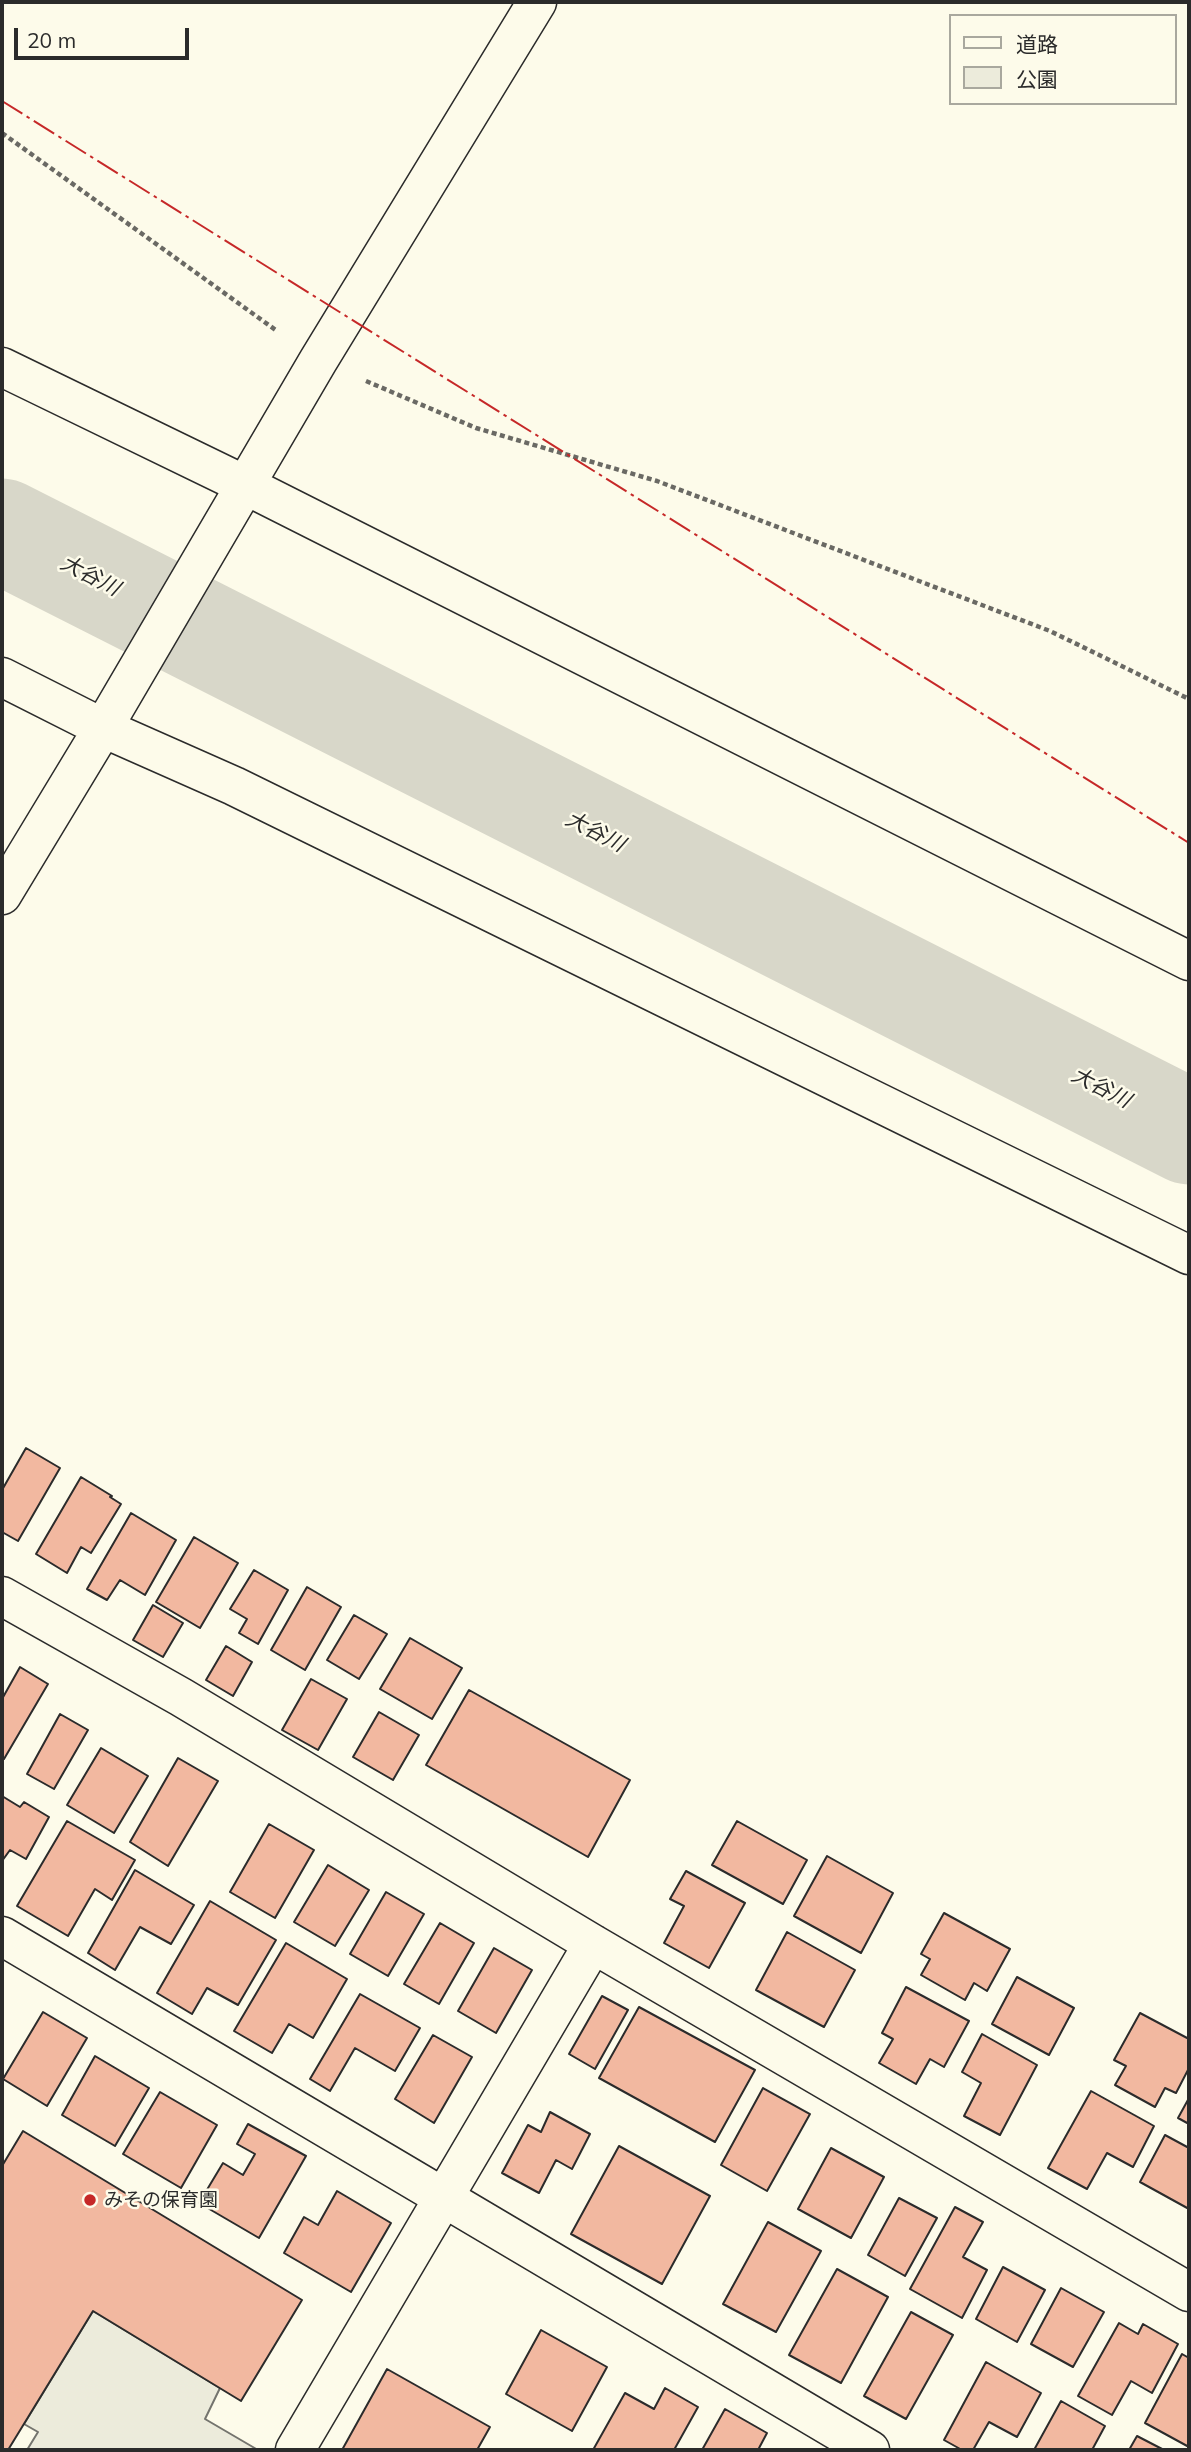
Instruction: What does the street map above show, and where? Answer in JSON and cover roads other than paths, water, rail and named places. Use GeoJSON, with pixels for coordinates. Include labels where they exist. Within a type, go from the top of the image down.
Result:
{"type":"FeatureCollection","features":[{"type":"Feature","properties":{"kind":"street"},"geometry":{"type":"LineString","coordinates":[[2,895],[318,361],[537,2]]}},
{"type":"Feature","properties":{"kind":"street"},"geometry":{"type":"LineString","coordinates":[[2,367],[242,492],[1189,961]]}},
{"type":"Feature","properties":{"kind":"street"},"geometry":{"type":"LineString","coordinates":[[2,677],[111,714],[234,786],[1189,1255]]}},
{"type":"Feature","properties":{"kind":"street"},"geometry":{"type":"LineString","coordinates":[[2,1596],[181,1697],[593,1944],[1189,2292]]}},
{"type":"Feature","properties":{"kind":"street"},"geometry":{"type":"LineString","coordinates":[[2,1936],[870,2450]]}},
{"type":"Feature","properties":{"kind":"street"},"geometry":{"type":"LineString","coordinates":[[295,2450],[593,1944]]}},
{"type":"Feature","properties":{"kind":"waterway","name":"大谷川"},"geometry":{"type":"LineString","coordinates":[[2,531],[1189,1132]]}},
{"type":"Feature","properties":{"kind":"place","name":"みその保育園"},"geometry":{"type":"Point","coordinates":[90,2200]}}]}
